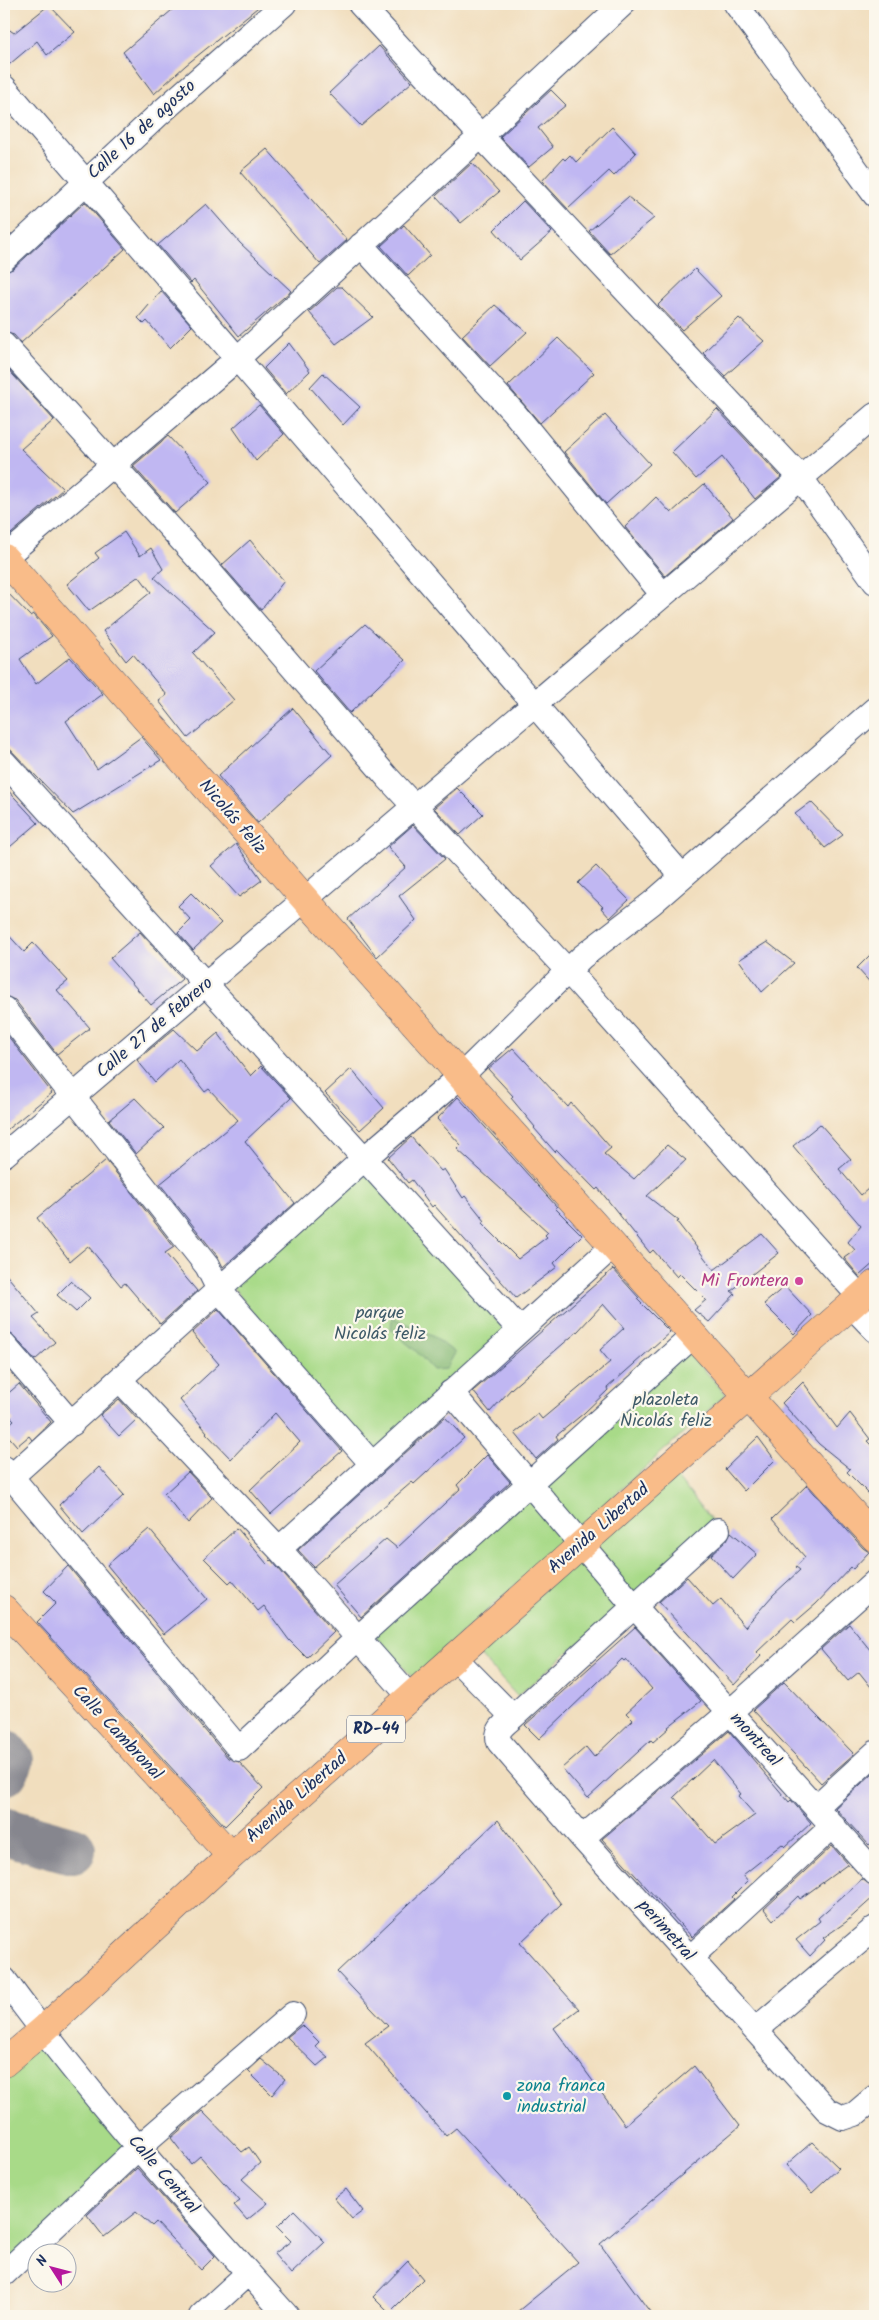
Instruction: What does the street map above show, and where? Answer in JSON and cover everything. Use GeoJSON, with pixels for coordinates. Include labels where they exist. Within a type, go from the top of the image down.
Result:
{"type":"FeatureCollection","features":[{"type":"Feature","properties":{"kind":"main road","name":"Nicolás feliz"},"geometry":{"type":"LineString","coordinates":[[4,558],[461,1076],[875,1538]]}},
{"type":"Feature","properties":{"kind":"main road","name":"Avenida Libertad"},"geometry":{"type":"LineString","coordinates":[[4,2063],[42,2031],[231,1856],[411,1698],[454,1657],[862,1295]]}},
{"type":"Feature","properties":{"kind":"main road","name":"Calle Cambronal"},"geometry":{"type":"LineString","coordinates":[[4,1609],[231,1856]]}},
{"type":"Feature","properties":{"kind":"street","name":"Calle 16 de agosto"},"geometry":{"type":"LineString","coordinates":[[4,259],[158,114],[284,4]]}},
{"type":"Feature","properties":{"kind":"street"},"geometry":{"type":"LineString","coordinates":[[360,4],[801,478],[875,582]]}},
{"type":"Feature","properties":{"kind":"street"},"geometry":{"type":"LineString","coordinates":[[4,558],[238,358],[623,4]]}},
{"type":"Feature","properties":{"kind":"street"},"geometry":{"type":"LineString","coordinates":[[736,4],[875,195]]}},
{"type":"Feature","properties":{"kind":"street"},"geometry":{"type":"LineString","coordinates":[[4,87],[681,875]]}},
{"type":"Feature","properties":{"kind":"street"},"geometry":{"type":"LineString","coordinates":[[361,245],[516,415],[663,595]]}},
{"type":"Feature","properties":{"kind":"street"},"geometry":{"type":"LineString","coordinates":[[4,345],[204,565],[416,807],[862,1295],[875,1330]]}},
{"type":"Feature","properties":{"kind":"street","name":"Calle 27 de febrero"},"geometry":{"type":"LineString","coordinates":[[4,1156],[875,415]]}},
{"type":"Feature","properties":{"kind":"street"},"geometry":{"type":"LineString","coordinates":[[694,1335],[239,1748],[8,1473],[72,1424],[365,1158],[461,1076],[567,970],[652,902],[875,709]]}},
{"type":"Feature","properties":{"kind":"street"},"geometry":{"type":"LineString","coordinates":[[4,762],[520,1330]]}},
{"type":"Feature","properties":{"kind":"street"},"geometry":{"type":"LineString","coordinates":[[4,1009],[72,1098],[208,1266],[219,1290],[372,1464]]}},
{"type":"Feature","properties":{"kind":"street"},"geometry":{"type":"LineString","coordinates":[[279,1549],[614,1245]]}},
{"type":"Feature","properties":{"kind":"street"},"geometry":{"type":"LineString","coordinates":[[4,1345],[72,1424]]}},
{"type":"Feature","properties":{"kind":"street"},"geometry":{"type":"LineString","coordinates":[[120,1380],[279,1549],[411,1698]]}},
{"type":"Feature","properties":{"kind":"street","name":"montreal"},"geometry":{"type":"LineString","coordinates":[[451,1392],[634,1606],[875,1873]]}},
{"type":"Feature","properties":{"kind":"street"},"geometry":{"type":"LineString","coordinates":[[454,1657],[513,1716],[718,1530]]}},
{"type":"Feature","properties":{"kind":"street"},"geometry":{"type":"LineString","coordinates":[[582,1838],[730,1712],[875,1582]]}},
{"type":"Feature","properties":{"kind":"street","name":"perimetral"},"geometry":{"type":"LineString","coordinates":[[513,1716],[498,1732],[499,1742],[582,1838],[827,2110],[843,2118],[855,2114],[875,2097]]}},
{"type":"Feature","properties":{"kind":"street"},"geometry":{"type":"LineString","coordinates":[[816,1808],[875,1753]]}},
{"type":"Feature","properties":{"kind":"street"},"geometry":{"type":"LineString","coordinates":[[690,1958],[833,1826]]}},
{"type":"Feature","properties":{"kind":"street"},"geometry":{"type":"LineString","coordinates":[[755,2030],[875,1928]]}},
{"type":"Feature","properties":{"kind":"street","name":"Calle Central"},"geometry":{"type":"LineString","coordinates":[[4,1978],[42,2031],[138,2147],[287,2316]]}},
{"type":"Feature","properties":{"kind":"street"},"geometry":{"type":"LineString","coordinates":[[4,2274],[138,2147],[293,2014]]}},
{"type":"Feature","properties":{"kind":"street"},"geometry":{"type":"LineString","coordinates":[[201,2316],[248,2273]]}},
{"type":"Feature","properties":{"kind":"green space","name":"parque Nicolás feliz"},"geometry":{"type":"Polygon","coordinates":[[[365,1158],[511,1338],[372,1464],[228,1281],[365,1158]]]}},
{"type":"Feature","properties":{"kind":"green space"},"geometry":{"type":"Polygon","coordinates":[[[392,1317],[434,1337],[455,1353],[446,1369],[433,1370],[416,1351],[391,1330],[392,1317]]]}},
{"type":"Feature","properties":{"kind":"green space","name":"plazoleta Nicolás feliz"},"geometry":{"type":"Polygon","coordinates":[[[688,1352],[726,1394],[413,1678],[375,1635],[688,1352]]]}},
{"type":"Feature","properties":{"kind":"green space"},"geometry":{"type":"Polygon","coordinates":[[[673,1473],[716,1525],[517,1696],[476,1651],[673,1473]]]}},
{"type":"Feature","properties":{"kind":"green space"},"geometry":{"type":"Polygon","coordinates":[[[42,2031],[139,2147],[38,2242],[28,2242],[28,2251],[4,2274],[4,2063],[42,2031]]]}},
{"type":"Feature","properties":{"kind":"building"},"geometry":{"type":"Polygon","coordinates":[[[179,4],[262,4],[186,65],[154,94],[123,52],[179,4]]]}},
{"type":"Feature","properties":{"kind":"building"},"geometry":{"type":"Polygon","coordinates":[[[49,5],[75,32],[47,55],[37,41],[4,69],[4,26],[14,33],[49,5]]]}},
{"type":"Feature","properties":{"kind":"building"},"geometry":{"type":"Polygon","coordinates":[[[379,46],[412,82],[361,126],[329,93],[379,46]]]}},
{"type":"Feature","properties":{"kind":"building"},"geometry":{"type":"Polygon","coordinates":[[[551,90],[566,105],[538,128],[553,147],[529,167],[500,137],[551,90]]]}},
{"type":"Feature","properties":{"kind":"building"},"geometry":{"type":"Polygon","coordinates":[[[612,127],[636,153],[614,176],[609,171],[568,209],[542,181],[563,158],[565,160],[570,155],[576,162],[612,127]]]}},
{"type":"Feature","properties":{"kind":"building"},"geometry":{"type":"Polygon","coordinates":[[[267,149],[347,240],[320,264],[240,172],[267,149]]]}},
{"type":"Feature","properties":{"kind":"building"},"geometry":{"type":"Polygon","coordinates":[[[472,163],[499,192],[461,223],[436,196],[472,163]]]}},
{"type":"Feature","properties":{"kind":"building"},"geometry":{"type":"Polygon","coordinates":[[[628,197],[654,218],[610,254],[589,231],[628,197]]]}},
{"type":"Feature","properties":{"kind":"building"},"geometry":{"type":"Polygon","coordinates":[[[523,201],[552,232],[520,260],[494,230],[523,201]]]}},
{"type":"Feature","properties":{"kind":"building"},"geometry":{"type":"Polygon","coordinates":[[[85,202],[125,249],[21,343],[14,335],[4,332],[4,272],[13,269],[85,202]]]}},
{"type":"Feature","properties":{"kind":"building"},"geometry":{"type":"Polygon","coordinates":[[[206,204],[240,243],[291,291],[239,336],[194,280],[191,283],[158,245],[206,204]]]}},
{"type":"Feature","properties":{"kind":"building"},"geometry":{"type":"Polygon","coordinates":[[[404,225],[430,255],[408,276],[381,246],[404,225]]]}},
{"type":"Feature","properties":{"kind":"building"},"geometry":{"type":"Polygon","coordinates":[[[695,269],[721,296],[682,330],[658,305],[695,269]]]}},
{"type":"Feature","properties":{"kind":"building"},"geometry":{"type":"Polygon","coordinates":[[[337,287],[342,287],[373,317],[336,344],[309,312],[337,287]]]}},
{"type":"Feature","properties":{"kind":"building"},"geometry":{"type":"Polygon","coordinates":[[[161,291],[192,326],[170,348],[147,321],[144,324],[138,318],[161,291]]]}},
{"type":"Feature","properties":{"kind":"building"},"geometry":{"type":"Polygon","coordinates":[[[495,305],[527,332],[490,366],[462,336],[495,305]]]}},
{"type":"Feature","properties":{"kind":"building"},"geometry":{"type":"Polygon","coordinates":[[[739,318],[764,341],[725,376],[703,353],[739,318]]]}},
{"type":"Feature","properties":{"kind":"building"},"geometry":{"type":"Polygon","coordinates":[[[558,338],[594,373],[540,423],[508,386],[558,338]]]}},
{"type":"Feature","properties":{"kind":"building"},"geometry":{"type":"Polygon","coordinates":[[[289,343],[310,371],[286,394],[264,368],[289,343]]]}},
{"type":"Feature","properties":{"kind":"building"},"geometry":{"type":"Polygon","coordinates":[[[4,365],[54,420],[21,449],[63,489],[4,540],[4,365]]]}},
{"type":"Feature","properties":{"kind":"building"},"geometry":{"type":"Polygon","coordinates":[[[323,373],[360,407],[343,425],[310,387],[323,373]]]}},
{"type":"Feature","properties":{"kind":"building"},"geometry":{"type":"Polygon","coordinates":[[[259,405],[284,434],[256,461],[233,428],[259,405]]]}},
{"type":"Feature","properties":{"kind":"building"},"geometry":{"type":"Polygon","coordinates":[[[717,409],[781,477],[755,499],[722,457],[696,479],[672,452],[717,409]]]}},
{"type":"Feature","properties":{"kind":"building"},"geometry":{"type":"Polygon","coordinates":[[[605,415],[650,464],[606,504],[564,452],[605,415]]]}},
{"type":"Feature","properties":{"kind":"building"},"geometry":{"type":"Polygon","coordinates":[[[168,436],[211,482],[175,513],[133,466],[168,436]]]}},
{"type":"Feature","properties":{"kind":"building"},"geometry":{"type":"Polygon","coordinates":[[[704,484],[733,518],[665,576],[625,527],[656,497],[671,513],[704,484]]]}},
{"type":"Feature","properties":{"kind":"building"},"geometry":{"type":"Polygon","coordinates":[[[124,532],[140,556],[151,548],[163,569],[154,577],[215,632],[193,653],[234,700],[188,738],[159,701],[167,695],[133,654],[126,661],[103,631],[151,592],[139,576],[89,611],[67,584],[99,558],[95,553],[124,532]]]}},
{"type":"Feature","properties":{"kind":"building"},"geometry":{"type":"Polygon","coordinates":[[[250,540],[284,581],[261,610],[222,565],[250,540]]]}},
{"type":"Feature","properties":{"kind":"building"},"geometry":{"type":"Polygon","coordinates":[[[4,589],[30,616],[33,614],[52,636],[20,659],[36,684],[70,657],[103,694],[66,721],[97,769],[141,737],[161,760],[73,814],[4,743],[4,589]]]}},
{"type":"Feature","properties":{"kind":"building"},"geometry":{"type":"Polygon","coordinates":[[[365,624],[405,660],[350,713],[314,671],[365,624]]]}},
{"type":"Feature","properties":{"kind":"building"},"geometry":{"type":"Polygon","coordinates":[[[293,708],[332,755],[258,823],[218,776],[293,708]]]}},
{"type":"Feature","properties":{"kind":"building"},"geometry":{"type":"Polygon","coordinates":[[[4,786],[38,823],[4,852],[4,786]]]}},
{"type":"Feature","properties":{"kind":"building"},"geometry":{"type":"Polygon","coordinates":[[[457,788],[483,814],[460,835],[434,808],[457,788]]]}},
{"type":"Feature","properties":{"kind":"building"},"geometry":{"type":"Polygon","coordinates":[[[811,802],[843,835],[825,848],[795,814],[811,802]]]}},
{"type":"Feature","properties":{"kind":"building"},"geometry":{"type":"Polygon","coordinates":[[[413,825],[445,859],[399,896],[416,920],[377,957],[348,919],[406,867],[388,847],[413,825]]]}},
{"type":"Feature","properties":{"kind":"building"},"geometry":{"type":"Polygon","coordinates":[[[236,844],[262,880],[239,897],[211,866],[236,844]]]}},
{"type":"Feature","properties":{"kind":"building"},"geometry":{"type":"Polygon","coordinates":[[[596,866],[629,900],[610,918],[601,908],[603,907],[578,883],[596,866]]]}},
{"type":"Feature","properties":{"kind":"building"},"geometry":{"type":"Polygon","coordinates":[[[191,893],[221,923],[193,950],[178,933],[191,920],[178,906],[191,893]]]}},
{"type":"Feature","properties":{"kind":"building"},"geometry":{"type":"Polygon","coordinates":[[[4,930],[24,952],[33,943],[68,981],[57,990],[90,1028],[57,1054],[15,1000],[4,996],[4,930]]]}},
{"type":"Feature","properties":{"kind":"building"},"geometry":{"type":"Polygon","coordinates":[[[140,932],[182,979],[151,1005],[110,958],[140,932]]]}},
{"type":"Feature","properties":{"kind":"building"},"geometry":{"type":"Polygon","coordinates":[[[767,942],[794,963],[762,992],[739,960],[767,942]]]}},
{"type":"Feature","properties":{"kind":"building"},"geometry":{"type":"Polygon","coordinates":[[[875,950],[875,988],[857,968],[875,950]]]}},
{"type":"Feature","properties":{"kind":"building"},"geometry":{"type":"Polygon","coordinates":[[[174,1029],[197,1051],[218,1033],[251,1076],[261,1066],[291,1098],[245,1141],[295,1203],[223,1267],[218,1257],[160,1184],[238,1120],[209,1089],[205,1092],[179,1059],[155,1082],[137,1060],[174,1029]]]}},
{"type":"Feature","properties":{"kind":"building"},"geometry":{"type":"Polygon","coordinates":[[[4,1031],[52,1093],[4,1132],[4,1031]]]}},
{"type":"Feature","properties":{"kind":"building"},"geometry":{"type":"Polygon","coordinates":[[[513,1048],[568,1107],[571,1103],[611,1148],[604,1154],[634,1179],[667,1145],[686,1160],[647,1196],[679,1221],[677,1222],[714,1270],[762,1234],[779,1253],[731,1291],[735,1294],[709,1322],[694,1310],[706,1300],[680,1274],[677,1277],[653,1250],[650,1253],[598,1188],[596,1190],[557,1150],[555,1152],[511,1098],[513,1096],[488,1069],[513,1048]]]}},
{"type":"Feature","properties":{"kind":"building"},"geometry":{"type":"Polygon","coordinates":[[[351,1069],[384,1108],[360,1130],[325,1093],[351,1069]]]}},
{"type":"Feature","properties":{"kind":"building"},"geometry":{"type":"Polygon","coordinates":[[[458,1097],[557,1207],[555,1208],[582,1235],[554,1263],[557,1267],[516,1298],[434,1205],[432,1207],[412,1180],[408,1183],[388,1158],[411,1137],[441,1171],[444,1169],[463,1198],[465,1196],[485,1221],[482,1223],[518,1259],[547,1237],[545,1235],[548,1232],[457,1149],[461,1145],[437,1119],[458,1097]]]}},
{"type":"Feature","properties":{"kind":"building"},"geometry":{"type":"Polygon","coordinates":[[[135,1098],[164,1128],[136,1154],[109,1120],[135,1098]]]}},
{"type":"Feature","properties":{"kind":"building"},"geometry":{"type":"Polygon","coordinates":[[[820,1124],[851,1159],[839,1169],[861,1195],[875,1183],[875,1262],[859,1276],[844,1258],[855,1250],[848,1242],[861,1226],[793,1146],[820,1124]]]}},
{"type":"Feature","properties":{"kind":"building"},"geometry":{"type":"Polygon","coordinates":[[[106,1160],[174,1247],[165,1253],[197,1291],[160,1324],[125,1283],[121,1286],[88,1246],[70,1261],[37,1218],[106,1160]]]}},
{"type":"Feature","properties":{"kind":"building"},"geometry":{"type":"Polygon","coordinates":[[[613,1269],[639,1298],[637,1299],[670,1332],[607,1388],[608,1390],[584,1413],[556,1436],[558,1439],[536,1459],[515,1433],[538,1414],[542,1419],[610,1362],[600,1350],[624,1328],[603,1304],[578,1331],[512,1388],[490,1412],[473,1391],[613,1269]]]}},
{"type":"Feature","properties":{"kind":"building"},"geometry":{"type":"Polygon","coordinates":[[[4,1272],[39,1314],[33,1318],[55,1342],[35,1360],[14,1336],[4,1329],[4,1272]]]}},
{"type":"Feature","properties":{"kind":"building"},"geometry":{"type":"Polygon","coordinates":[[[71,1281],[90,1298],[76,1312],[57,1295],[71,1281]]]}},
{"type":"Feature","properties":{"kind":"building"},"geometry":{"type":"Polygon","coordinates":[[[785,1286],[812,1315],[794,1334],[764,1304],[785,1286]]]}},
{"type":"Feature","properties":{"kind":"building"},"geometry":{"type":"Polygon","coordinates":[[[218,1309],[342,1451],[271,1514],[250,1490],[300,1442],[275,1413],[231,1459],[206,1433],[180,1400],[219,1364],[192,1333],[218,1309]]]}},
{"type":"Feature","properties":{"kind":"building"},"geometry":{"type":"Polygon","coordinates":[[[803,1382],[837,1428],[850,1413],[870,1439],[867,1441],[875,1449],[875,1500],[847,1472],[850,1469],[819,1444],[782,1403],[803,1382]]]}},
{"type":"Feature","properties":{"kind":"building"},"geometry":{"type":"Polygon","coordinates":[[[19,1384],[51,1422],[32,1440],[29,1436],[17,1446],[4,1431],[14,1420],[4,1410],[4,1397],[19,1384]]]}},
{"type":"Feature","properties":{"kind":"building"},"geometry":{"type":"Polygon","coordinates":[[[119,1399],[137,1419],[119,1436],[100,1415],[119,1399]]]}},
{"type":"Feature","properties":{"kind":"building"},"geometry":{"type":"Polygon","coordinates":[[[445,1417],[464,1438],[414,1484],[412,1482],[314,1567],[298,1550],[445,1417]]]}},
{"type":"Feature","properties":{"kind":"building"},"geometry":{"type":"Polygon","coordinates":[[[758,1437],[775,1460],[744,1491],[725,1469],[758,1437]]]}},
{"type":"Feature","properties":{"kind":"building"},"geometry":{"type":"Polygon","coordinates":[[[487,1455],[510,1482],[361,1617],[334,1585],[386,1539],[397,1548],[460,1489],[457,1485],[487,1455]]]}},
{"type":"Feature","properties":{"kind":"building"},"geometry":{"type":"Polygon","coordinates":[[[99,1467],[124,1495],[83,1534],[59,1505],[99,1467]]]}},
{"type":"Feature","properties":{"kind":"building"},"geometry":{"type":"Polygon","coordinates":[[[188,1472],[212,1498],[188,1523],[164,1494],[188,1472]]]}},
{"type":"Feature","properties":{"kind":"building"},"geometry":{"type":"Polygon","coordinates":[[[807,1485],[863,1548],[869,1552],[853,1569],[851,1567],[816,1604],[795,1622],[792,1619],[757,1652],[761,1656],[734,1685],[659,1602],[687,1577],[713,1606],[721,1599],[745,1627],[773,1595],[800,1570],[796,1567],[805,1557],[772,1519],[807,1485]]]}},
{"type":"Feature","properties":{"kind":"building"},"geometry":{"type":"Polygon","coordinates":[[[237,1528],[267,1564],[271,1560],[334,1632],[307,1658],[289,1640],[264,1606],[258,1611],[232,1580],[229,1583],[204,1558],[237,1528]]]}},
{"type":"Feature","properties":{"kind":"building"},"geometry":{"type":"Polygon","coordinates":[[[149,1529],[207,1599],[164,1634],[107,1565],[149,1529]]]}},
{"type":"Feature","properties":{"kind":"building"},"geometry":{"type":"Polygon","coordinates":[[[731,1532],[757,1554],[733,1579],[711,1555],[727,1540],[731,1532]]]}},
{"type":"Feature","properties":{"kind":"building"},"geometry":{"type":"Polygon","coordinates":[[[68,1566],[228,1758],[239,1762],[263,1788],[225,1826],[37,1622],[56,1603],[44,1591],[68,1566]]]}},
{"type":"Feature","properties":{"kind":"building"},"geometry":{"type":"Polygon","coordinates":[[[849,1624],[875,1656],[875,1692],[859,1672],[848,1681],[821,1649],[849,1624]]]}},
{"type":"Feature","properties":{"kind":"building"},"geometry":{"type":"Polygon","coordinates":[[[635,1627],[701,1701],[668,1727],[653,1742],[651,1740],[588,1798],[562,1768],[586,1747],[594,1757],[633,1720],[626,1713],[652,1689],[626,1659],[624,1661],[622,1659],[539,1739],[525,1725],[635,1627]]]}},
{"type":"Feature","properties":{"kind":"building"},"geometry":{"type":"Polygon","coordinates":[[[784,1682],[854,1754],[821,1783],[753,1710],[784,1682]]]}},
{"type":"Feature","properties":{"kind":"building"},"geometry":{"type":"Polygon","coordinates":[[[729,1731],[789,1802],[791,1800],[811,1823],[785,1847],[782,1844],[743,1875],[748,1881],[732,1897],[734,1899],[692,1937],[602,1839],[729,1731]],[[713,1760],[674,1797],[715,1844],[755,1815],[738,1796],[741,1794],[713,1760]]]}},
{"type":"Feature","properties":{"kind":"building"},"geometry":{"type":"Polygon","coordinates":[[[873,1773],[875,1775],[875,1840],[869,1845],[835,1808],[873,1773]]]}},
{"type":"Feature","properties":{"kind":"building","name":"zona franca industrial"},"geometry":{"type":"Polygon","coordinates":[[[498,1820],[561,1904],[520,1943],[579,2009],[554,2028],[625,2125],[694,2066],[740,2126],[600,2244],[653,2316],[512,2316],[578,2262],[456,2128],[446,2136],[365,2043],[388,2026],[337,1972],[498,1820]]]}},
{"type":"Feature","properties":{"kind":"building"},"geometry":{"type":"Polygon","coordinates":[[[832,1846],[848,1864],[800,1899],[798,1896],[773,1920],[764,1909],[832,1846]]]}},
{"type":"Feature","properties":{"kind":"building"},"geometry":{"type":"Polygon","coordinates":[[[862,1879],[875,1888],[875,1896],[846,1922],[823,1938],[825,1940],[810,1956],[796,1940],[820,1921],[818,1918],[862,1879]]]}},
{"type":"Feature","properties":{"kind":"building"},"geometry":{"type":"Polygon","coordinates":[[[302,2025],[319,2042],[315,2046],[328,2057],[317,2066],[287,2037],[302,2025]]]}},
{"type":"Feature","properties":{"kind":"building"},"geometry":{"type":"Polygon","coordinates":[[[261,2059],[285,2079],[272,2095],[248,2071],[261,2059]]]}},
{"type":"Feature","properties":{"kind":"building"},"geometry":{"type":"Polygon","coordinates":[[[202,2111],[242,2152],[249,2147],[260,2163],[242,2179],[268,2203],[247,2220],[234,2205],[240,2201],[200,2156],[191,2164],[171,2138],[202,2111]]]}},
{"type":"Feature","properties":{"kind":"building"},"geometry":{"type":"Polygon","coordinates":[[[812,2142],[839,2168],[812,2193],[786,2165],[812,2142]]]}},
{"type":"Feature","properties":{"kind":"building"},"geometry":{"type":"Polygon","coordinates":[[[137,2168],[215,2256],[201,2270],[156,2222],[152,2226],[136,2212],[104,2237],[87,2215],[137,2168]]]}},
{"type":"Feature","properties":{"kind":"building"},"geometry":{"type":"Polygon","coordinates":[[[346,2189],[363,2211],[352,2219],[334,2198],[346,2189]]]}},
{"type":"Feature","properties":{"kind":"building"},"geometry":{"type":"Polygon","coordinates":[[[294,2210],[325,2242],[291,2274],[274,2254],[291,2241],[277,2227],[294,2210]]]}},
{"type":"Feature","properties":{"kind":"building"},"geometry":{"type":"Polygon","coordinates":[[[408,2261],[423,2279],[389,2313],[373,2297],[408,2261]]]}},
{"type":"Feature","properties":{"kind":"taxiway"},"geometry":{"type":"LineString","coordinates":[[4,1753],[10,1761],[4,1772]]}},
{"type":"Feature","properties":{"kind":"taxiway"},"geometry":{"type":"LineString","coordinates":[[4,1831],[72,1850]]}},
{"type":"Feature","properties":{"kind":"place","name":"Mi Frontera"},"geometry":{"type":"Point","coordinates":[799,1281]}},
{"type":"Feature","properties":{"kind":"place","name":"zona franca industrial"},"geometry":{"type":"Point","coordinates":[507,2096]}}]}
